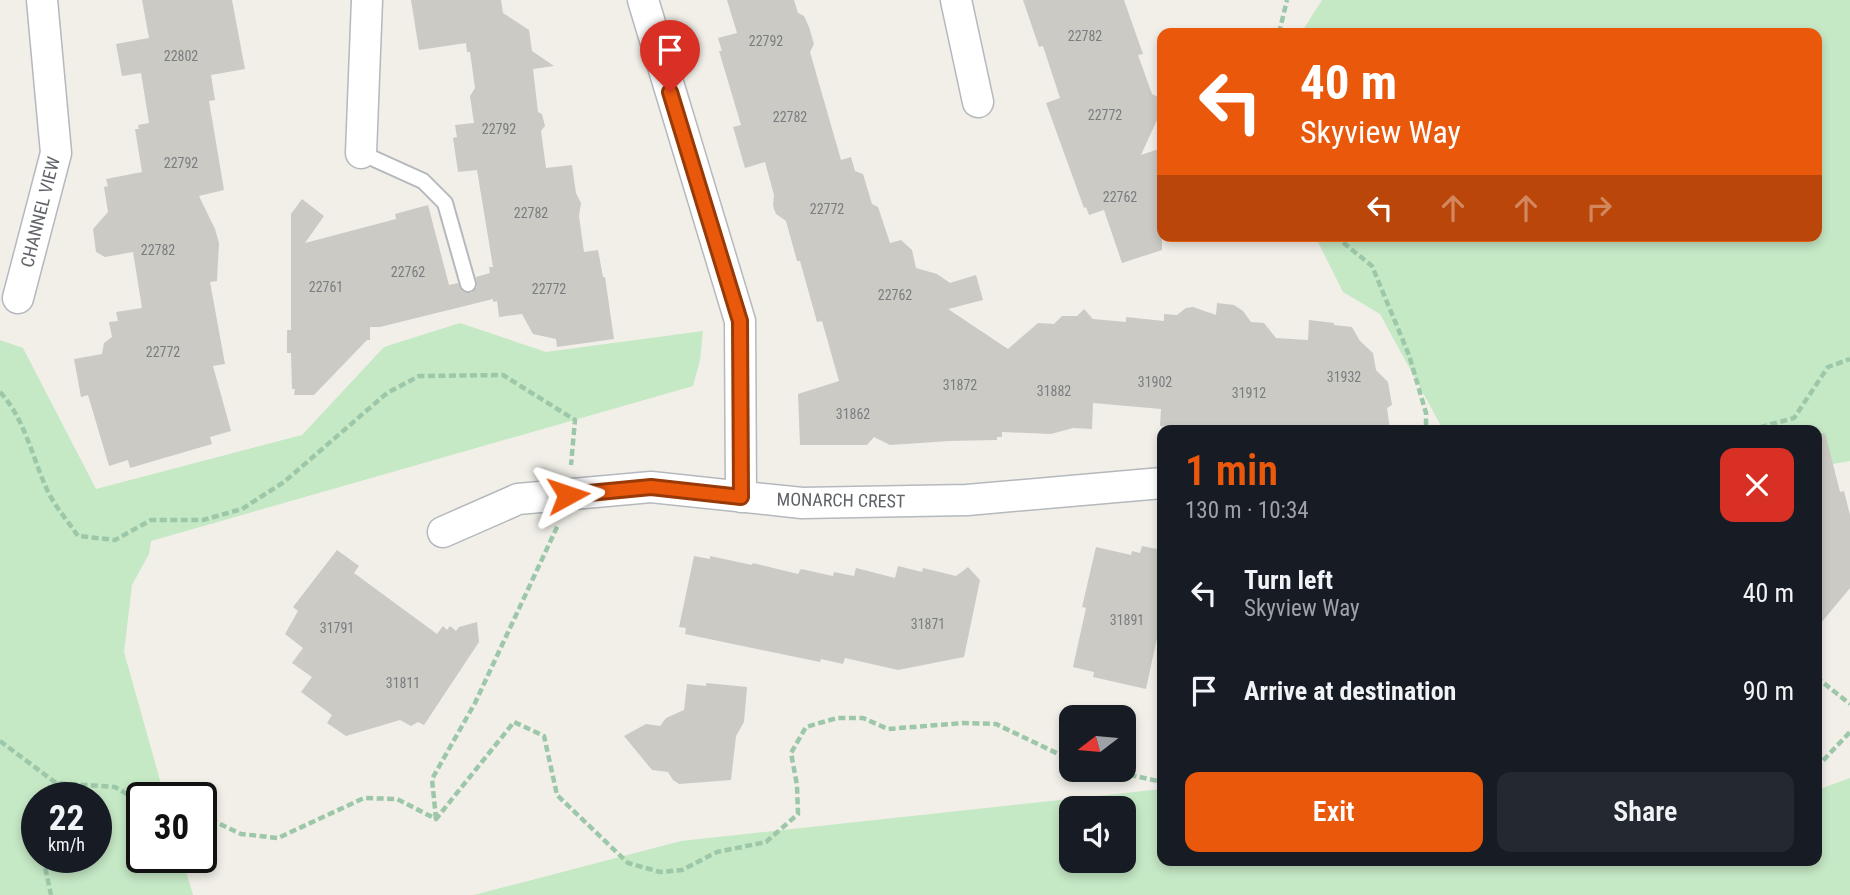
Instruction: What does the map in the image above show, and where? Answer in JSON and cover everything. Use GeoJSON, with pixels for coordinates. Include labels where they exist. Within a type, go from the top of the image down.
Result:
{"type":"FeatureCollection","features":[{"type":"Feature","properties":{"kind":"street","name":"CHANNEL VIEW"},"geometry":{"type":"LineString","coordinates":[[18,298],[56,153],[42,0]]}},
{"type":"Feature","properties":{"kind":"street"},"geometry":{"type":"LineString","coordinates":[[360,153],[367,0]]}},
{"type":"Feature","properties":{"kind":"street"},"geometry":{"type":"LineString","coordinates":[[643,0],[740,321],[741,497]]}},
{"type":"Feature","properties":{"kind":"street"},"geometry":{"type":"LineString","coordinates":[[956,0],[978,102]]}},
{"type":"Feature","properties":{"kind":"street","name":"MONARCH CREST"},"geometry":{"type":"LineString","coordinates":[[443,532],[518,499],[651,487],[802,503],[967,500],[1157,483]]}},
{"type":"Feature","properties":{"kind":"lane"},"geometry":{"type":"LineString","coordinates":[[360,153],[424,181],[445,203],[468,284]]}},
{"type":"Feature","properties":{"kind":"path"},"geometry":{"type":"LineString","coordinates":[[1280,28],[1287,0]]}},
{"type":"Feature","properties":{"kind":"path"},"geometry":{"type":"LineString","coordinates":[[1342,242],[1372,266],[1409,355],[1426,413],[1426,425]]}},
{"type":"Feature","properties":{"kind":"path"},"geometry":{"type":"LineString","coordinates":[[1768,425],[1794,418],[1828,368],[1850,359]]}},
{"type":"Feature","properties":{"kind":"path"},"geometry":{"type":"LineString","coordinates":[[0,392],[11,404],[25,432],[46,488],[78,536],[115,540],[151,520],[203,520],[242,509],[284,482],[387,393],[419,376],[503,375],[575,420],[568,495],[553,537],[475,703],[432,779],[436,819]]}},
{"type":"Feature","properties":{"kind":"path"},"geometry":{"type":"LineString","coordinates":[[1822,682],[1850,704]]}},
{"type":"Feature","properties":{"kind":"path"},"geometry":{"type":"LineString","coordinates":[[436,819],[514,722],[544,736],[557,794],[628,863],[660,872],[682,870],[717,852],[766,842],[798,814],[792,753],[806,727],[837,718],[863,718],[888,729],[963,723],[996,724],[1059,754]]}},
{"type":"Feature","properties":{"kind":"path"},"geometry":{"type":"LineString","coordinates":[[1822,762],[1850,732]]}},
{"type":"Feature","properties":{"kind":"path"},"geometry":{"type":"LineString","coordinates":[[0,741],[55,782]]}},
{"type":"Feature","properties":{"kind":"path"},"geometry":{"type":"LineString","coordinates":[[1136,776],[1157,781]]}},
{"type":"Feature","properties":{"kind":"path"},"geometry":{"type":"LineString","coordinates":[[217,823],[242,834],[278,838],[364,797],[397,799],[436,819]]}},
{"type":"Feature","properties":{"kind":"path"},"geometry":{"type":"LineString","coordinates":[[46,873],[51,895]]}},
{"type":"Feature","properties":{"kind":"green space"},"geometry":{"type":"Polygon","coordinates":[[[1322,0],[1850,0],[1850,461],[1822,466],[1822,425],[1440,425],[1380,314],[1343,292],[1318,242],[1822,242],[1822,28],[1304,28],[1322,0]]]}},
{"type":"Feature","properties":{"kind":"green space"},"geometry":{"type":"Polygon","coordinates":[[[460,323],[546,352],[703,331],[700,360],[693,386],[151,541],[149,554],[132,585],[124,652],[161,782],[126,782],[126,873],[186,873],[193,895],[0,895],[0,340],[23,348],[96,489],[302,435],[384,347],[460,323]]]}},
{"type":"Feature","properties":{"kind":"green space"},"geometry":{"type":"Polygon","coordinates":[[[1850,778],[1850,895],[474,895],[681,841],[1059,800],[1059,873],[1136,873],[1136,796],[1097,796],[1157,790],[1157,866],[1822,866],[1822,788],[1850,778]]]}},
{"type":"Feature","properties":{"kind":"building"},"geometry":{"type":"Polygon","coordinates":[[[142,0],[232,0],[245,69],[211,75],[215,100],[209,101],[224,190],[199,196],[219,243],[217,281],[210,282],[225,364],[213,366],[231,431],[210,437],[212,444],[130,468],[128,460],[109,466],[88,395],[81,397],[74,359],[102,354],[104,343],[112,337],[109,322],[118,321],[116,312],[142,308],[133,252],[105,257],[96,252],[93,229],[108,212],[104,187],[108,186],[106,179],[142,172],[135,129],[139,129],[138,125],[149,123],[141,73],[122,76],[116,44],[149,38],[142,0]]]}},
{"type":"Feature","properties":{"kind":"building"},"geometry":{"type":"Polygon","coordinates":[[[411,0],[501,0],[503,13],[529,30],[532,51],[554,66],[533,69],[538,112],[542,114],[545,126],[541,131],[546,168],[572,165],[576,193],[581,203],[579,216],[584,252],[598,250],[605,277],[614,339],[557,347],[556,339],[533,334],[522,314],[499,317],[497,301],[493,302],[493,299],[380,327],[370,327],[370,340],[367,340],[314,395],[294,395],[291,353],[287,353],[287,330],[291,330],[291,214],[302,199],[324,216],[305,243],[396,219],[395,214],[428,205],[449,285],[458,283],[462,291],[471,293],[477,287],[476,277],[490,273],[489,267],[493,267],[477,170],[458,172],[453,138],[457,137],[455,125],[474,123],[470,96],[475,88],[470,52],[467,52],[466,43],[419,50],[411,0]]]}},
{"type":"Feature","properties":{"kind":"building"},"geometry":{"type":"Polygon","coordinates":[[[727,0],[794,0],[798,13],[804,16],[809,27],[814,44],[810,52],[841,160],[851,157],[855,171],[863,174],[872,204],[878,207],[890,243],[901,240],[912,250],[916,268],[937,274],[950,283],[976,275],[983,300],[948,309],[1008,349],[1038,323],[1054,324],[1062,316],[1077,316],[1084,309],[1093,319],[1126,322],[1126,317],[1164,321],[1164,314],[1177,315],[1186,308],[1193,307],[1216,315],[1217,303],[1234,305],[1243,311],[1251,322],[1264,323],[1276,338],[1308,340],[1309,320],[1334,323],[1352,327],[1360,341],[1373,353],[1376,370],[1388,382],[1392,405],[1387,408],[1389,425],[1160,425],[1161,409],[1093,403],[1092,429],[1073,428],[1051,434],[1002,432],[1002,437],[997,437],[997,440],[890,445],[874,437],[867,445],[800,445],[798,394],[839,381],[822,321],[817,322],[786,221],[776,214],[773,206],[774,195],[765,162],[745,168],[733,127],[741,125],[719,51],[722,51],[718,38],[737,33],[727,0]]]}},
{"type":"Feature","properties":{"kind":"building"},"geometry":{"type":"Polygon","coordinates":[[[1023,0],[1124,0],[1143,54],[1138,55],[1152,94],[1157,96],[1157,120],[1141,155],[1157,150],[1157,242],[1162,242],[1162,250],[1122,263],[1104,210],[1089,215],[1086,207],[1084,208],[1046,103],[1060,98],[1043,46],[1039,47],[1023,0]]]}},
{"type":"Feature","properties":{"kind":"building"},"geometry":{"type":"Polygon","coordinates":[[[1822,433],[1825,433],[1840,492],[1844,491],[1850,515],[1850,588],[1822,622],[1822,433]]]}},
{"type":"Feature","properties":{"kind":"building"},"geometry":{"type":"Polygon","coordinates":[[[1142,546],[1157,549],[1157,638],[1146,689],[1093,677],[1094,672],[1073,667],[1086,608],[1082,607],[1096,547],[1131,555],[1132,551],[1140,553],[1142,546]]]}},
{"type":"Feature","properties":{"kind":"building"},"geometry":{"type":"Polygon","coordinates":[[[337,550],[359,566],[354,573],[437,634],[443,626],[447,630],[450,626],[456,631],[459,627],[477,622],[479,642],[424,725],[418,722],[411,726],[400,720],[346,736],[327,723],[332,715],[301,692],[312,677],[292,663],[303,648],[285,634],[298,611],[293,607],[337,550]]]}},
{"type":"Feature","properties":{"kind":"building"},"geometry":{"type":"Polygon","coordinates":[[[694,556],[710,559],[710,556],[752,565],[753,563],[798,574],[801,569],[833,576],[834,572],[854,576],[856,568],[895,578],[898,566],[922,572],[923,568],[956,576],[968,567],[980,580],[964,657],[898,670],[845,658],[843,664],[821,659],[820,662],[685,634],[686,628],[679,627],[694,556]]]}},
{"type":"Feature","properties":{"kind":"building"},"geometry":{"type":"Polygon","coordinates":[[[706,683],[747,687],[744,722],[736,736],[731,780],[679,784],[668,772],[652,770],[624,736],[646,724],[660,726],[666,718],[684,710],[687,684],[706,686],[706,683]]]}},
{"type":"Feature","properties":{"kind":"route"},"geometry":{"type":"LineString","coordinates":[[568,495],[651,487],[741,497],[740,321],[670,92]]}}]}
